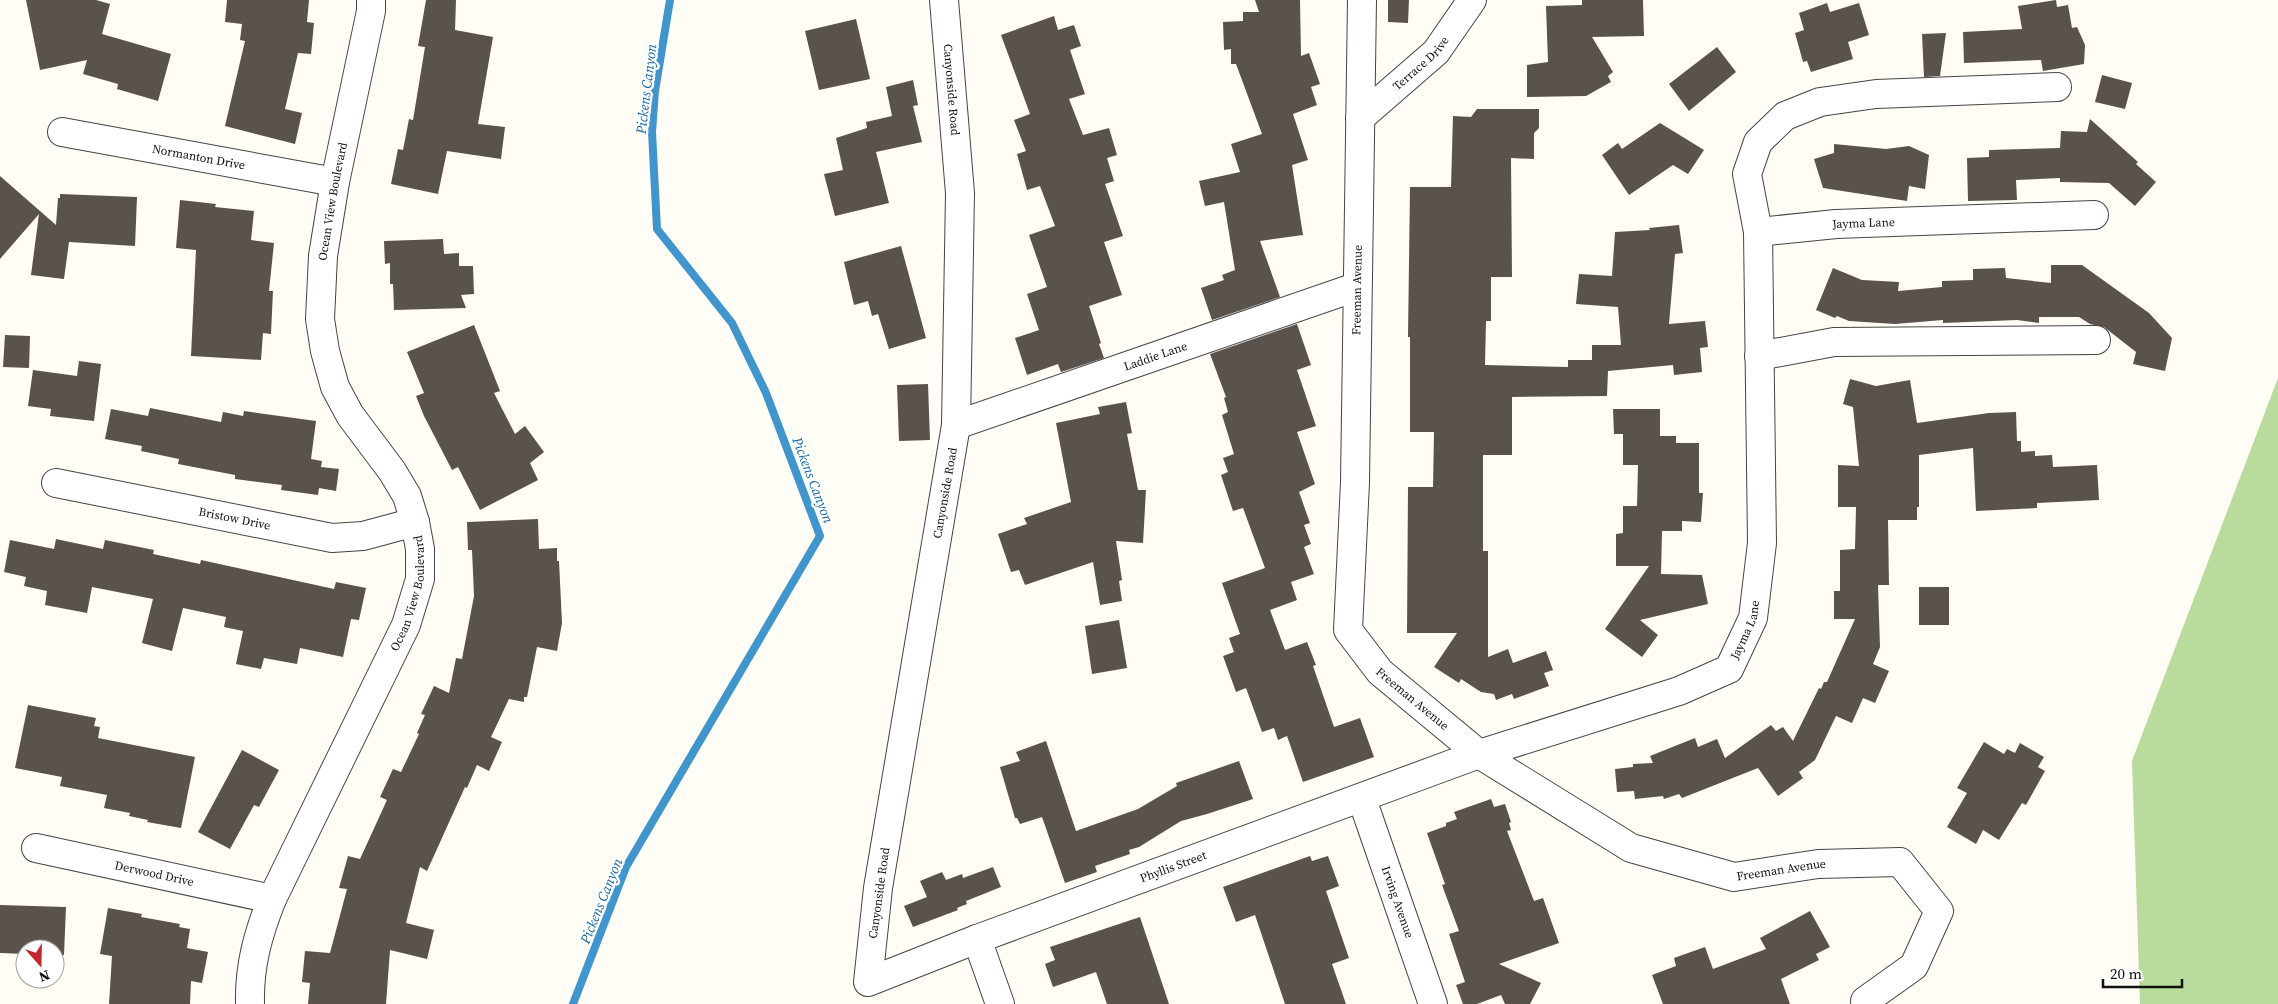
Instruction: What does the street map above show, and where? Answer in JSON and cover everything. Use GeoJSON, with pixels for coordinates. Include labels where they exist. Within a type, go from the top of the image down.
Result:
{"type":"FeatureCollection","features":[{"type":"Feature","properties":{"kind":"street","name":"Ocean View Boulevard"},"geometry":{"type":"LineString","coordinates":[[250,1004],[253,956],[261,927],[272,899],[406,625],[420,579],[420,548],[407,496],[392,471],[350,415],[338,394],[325,351],[320,319],[322,256],[335,182],[371,10],[371,0]]}},
{"type":"Feature","properties":{"kind":"street","name":"Canyonside Road"},"geometry":{"type":"LineString","coordinates":[[868,982],[878,888],[956,425],[960,193],[944,0]]}},
{"type":"Feature","properties":{"kind":"street","name":"Freeman Avenue"},"geometry":{"type":"LineString","coordinates":[[1362,0],[1356,287],[1355,482],[1348,630],[1380,672],[1479,754],[1631,848],[1734,877],[1818,864],[1900,862],[1939,911],[1914,966],[1865,1001],[1866,1004]]}},
{"type":"Feature","properties":{"kind":"street","name":"Terrace Drive"},"geometry":{"type":"LineString","coordinates":[[1360,118],[1436,52],[1472,0]]}},
{"type":"Feature","properties":{"kind":"street"},"geometry":{"type":"LineString","coordinates":[[1758,232],[1747,174],[1758,142],[1785,116],[1820,102],[1876,94],[2057,87]]}},
{"type":"Feature","properties":{"kind":"street","name":"Normanton Drive"},"geometry":{"type":"LineString","coordinates":[[62,132],[335,182]]}},
{"type":"Feature","properties":{"kind":"street","name":"Jayma Lane"},"geometry":{"type":"LineString","coordinates":[[1479,754],[1679,690],[1729,669],[1753,618],[1762,543],[1758,232],[1836,224],[2094,215]]}},
{"type":"Feature","properties":{"kind":"street","name":"Laddie Lane"},"geometry":{"type":"LineString","coordinates":[[956,425],[1356,287]]}},
{"type":"Feature","properties":{"kind":"street"},"geometry":{"type":"LineString","coordinates":[[1759,356],[1834,342],[2096,340]]}},
{"type":"Feature","properties":{"kind":"street","name":"Bristow Drive"},"geometry":{"type":"LineString","coordinates":[[56,483],[332,538],[363,536],[415,522]]}},
{"type":"Feature","properties":{"kind":"street","name":"Phyllis Street"},"geometry":{"type":"LineString","coordinates":[[868,982],[977,938],[1362,799],[1479,754]]}},
{"type":"Feature","properties":{"kind":"street","name":"Irving Avenue"},"geometry":{"type":"LineString","coordinates":[[1362,799],[1433,1004]]}},
{"type":"Feature","properties":{"kind":"street","name":"Derwood Drive"},"geometry":{"type":"LineString","coordinates":[[36,848],[272,899]]}},
{"type":"Feature","properties":{"kind":"street"},"geometry":{"type":"LineString","coordinates":[[977,938],[1000,1004]]}},
{"type":"Feature","properties":{"kind":"green space"},"geometry":{"type":"Polygon","coordinates":[[[2278,378],[2278,1004],[2140,1004],[2132,761],[2278,378]]]}},
{"type":"Feature","properties":{"kind":"building"},"geometry":{"type":"Polygon","coordinates":[[[26,0],[96,0],[110,4],[102,34],[171,54],[158,101],[117,89],[118,84],[83,74],[87,60],[40,70],[26,0]]]}},
{"type":"Feature","properties":{"kind":"building"},"geometry":{"type":"Polygon","coordinates":[[[227,0],[309,0],[307,22],[314,23],[311,54],[298,53],[285,109],[302,113],[295,144],[225,126],[245,41],[240,40],[242,24],[225,22],[227,0]]]}},
{"type":"Feature","properties":{"kind":"building"},"geometry":{"type":"Polygon","coordinates":[[[426,0],[456,0],[455,30],[493,37],[478,124],[505,127],[501,159],[447,151],[438,194],[391,184],[398,149],[403,150],[409,119],[413,120],[425,47],[418,46],[426,0]]]}},
{"type":"Feature","properties":{"kind":"building"},"geometry":{"type":"Polygon","coordinates":[[[1255,0],[1300,0],[1301,56],[1309,53],[1320,84],[1311,87],[1317,105],[1293,114],[1308,160],[1292,165],[1303,235],[1260,241],[1280,297],[1212,320],[1201,288],[1224,280],[1222,275],[1235,270],[1224,202],[1205,206],[1199,181],[1240,172],[1231,144],[1262,134],[1236,64],[1231,64],[1231,49],[1224,50],[1223,22],[1243,21],[1243,12],[1259,12],[1255,0]]]}},
{"type":"Feature","properties":{"kind":"building"},"geometry":{"type":"Polygon","coordinates":[[[1388,0],[1409,0],[1408,23],[1388,22],[1388,0]]]}},
{"type":"Feature","properties":{"kind":"building"},"geometry":{"type":"Polygon","coordinates":[[[1582,0],[1643,0],[1644,36],[1592,37],[1613,72],[1608,76],[1611,82],[1586,96],[1527,97],[1527,65],[1548,62],[1546,6],[1582,5],[1582,0]]]}},
{"type":"Feature","properties":{"kind":"building"},"geometry":{"type":"Polygon","coordinates":[[[2056,0],[2057,7],[2068,5],[2072,28],[2077,27],[2085,45],[2084,64],[2043,71],[2041,60],[1964,63],[1963,32],[2022,29],[2018,6],[2056,0]]]}},
{"type":"Feature","properties":{"kind":"building"},"geometry":{"type":"Polygon","coordinates":[[[1827,3],[1830,12],[1859,3],[1869,35],[1848,42],[1853,59],[1811,72],[1807,61],[1803,62],[1795,33],[1804,30],[1799,13],[1827,3]]]}},
{"type":"Feature","properties":{"kind":"building"},"geometry":{"type":"Polygon","coordinates":[[[1054,16],[1058,30],[1074,25],[1081,46],[1070,50],[1085,94],[1069,99],[1083,135],[1109,128],[1117,155],[1107,158],[1114,181],[1105,184],[1123,236],[1104,242],[1122,295],[1089,306],[1104,358],[1061,372],[1058,364],[1027,375],[1015,338],[1039,330],[1027,294],[1047,287],[1029,235],[1055,226],[1040,186],[1027,190],[1017,154],[1026,151],[1014,120],[1030,114],[1001,35],[1054,16]]]}},
{"type":"Feature","properties":{"kind":"building"},"geometry":{"type":"Polygon","coordinates":[[[856,19],[870,79],[819,90],[805,31],[856,19]]]}},
{"type":"Feature","properties":{"kind":"building"},"geometry":{"type":"Polygon","coordinates":[[[1946,33],[1940,76],[1924,77],[1922,34],[1946,33]]]}},
{"type":"Feature","properties":{"kind":"building"},"geometry":{"type":"Polygon","coordinates":[[[1717,47],[1736,72],[1689,111],[1669,84],[1717,47]]]}},
{"type":"Feature","properties":{"kind":"building"},"geometry":{"type":"Polygon","coordinates":[[[2102,75],[2132,83],[2125,109],[2095,102],[2102,75]]]}},
{"type":"Feature","properties":{"kind":"building"},"geometry":{"type":"Polygon","coordinates":[[[913,80],[918,105],[913,106],[922,142],[876,152],[889,203],[835,216],[824,174],[843,170],[836,138],[867,128],[866,122],[892,116],[886,87],[913,80]]]}},
{"type":"Feature","properties":{"kind":"building"},"geometry":{"type":"Polygon","coordinates":[[[1477,109],[1539,109],[1539,128],[1534,133],[1534,159],[1511,158],[1512,277],[1491,277],[1491,321],[1486,321],[1485,365],[1568,367],[1568,360],[1592,360],[1592,345],[1621,345],[1618,307],[1576,304],[1579,274],[1612,276],[1615,232],[1650,230],[1649,228],[1679,225],[1683,253],[1675,254],[1669,324],[1705,321],[1708,347],[1700,348],[1702,372],[1674,375],[1673,365],[1608,371],[1607,396],[1512,397],[1512,455],[1483,455],[1483,551],[1488,551],[1488,657],[1508,649],[1513,663],[1546,651],[1553,670],[1544,673],[1549,686],[1514,699],[1512,694],[1496,700],[1494,694],[1481,692],[1461,679],[1459,683],[1434,667],[1457,633],[1407,633],[1408,487],[1433,487],[1434,432],[1410,432],[1410,337],[1408,337],[1410,187],[1451,187],[1453,116],[1471,117],[1477,109]]]}},
{"type":"Feature","properties":{"kind":"building"},"geometry":{"type":"Polygon","coordinates":[[[2090,119],[2138,162],[2136,164],[2156,182],[2135,206],[2109,183],[2060,182],[2060,178],[2016,180],[2017,200],[1968,201],[1967,158],[1989,157],[1989,150],[2060,148],[2061,131],[2087,132],[2090,119]]]}},
{"type":"Feature","properties":{"kind":"building"},"geometry":{"type":"Polygon","coordinates":[[[1660,123],[1704,150],[1688,174],[1673,165],[1629,195],[1602,155],[1618,143],[1622,149],[1660,123]]]}},
{"type":"Feature","properties":{"kind":"building"},"geometry":{"type":"Polygon","coordinates":[[[1834,144],[1886,149],[1909,146],[1929,155],[1925,189],[1909,186],[1907,201],[1823,188],[1814,159],[1834,153],[1834,144]]]}},
{"type":"Feature","properties":{"kind":"building"},"geometry":{"type":"Polygon","coordinates":[[[0,176],[56,225],[60,194],[137,197],[135,246],[69,242],[64,279],[31,275],[39,214],[0,259],[0,176]]]}},
{"type":"Feature","properties":{"kind":"building"},"geometry":{"type":"Polygon","coordinates":[[[180,200],[216,204],[215,207],[254,211],[251,240],[274,243],[269,291],[273,291],[271,334],[263,333],[261,360],[191,356],[196,250],[176,248],[180,200]]]}},
{"type":"Feature","properties":{"kind":"building"},"geometry":{"type":"Polygon","coordinates":[[[443,239],[444,254],[459,253],[459,266],[473,266],[474,294],[461,295],[466,308],[394,310],[393,284],[390,284],[390,263],[385,264],[384,241],[443,239]]]}},
{"type":"Feature","properties":{"kind":"building"},"geometry":{"type":"Polygon","coordinates":[[[901,246],[926,338],[889,349],[878,314],[872,316],[868,301],[854,305],[844,262],[901,246]]]}},
{"type":"Feature","properties":{"kind":"building"},"geometry":{"type":"Polygon","coordinates":[[[2051,265],[2082,265],[2149,313],[2172,338],[2165,371],[2133,364],[2136,352],[2104,327],[2090,324],[2079,317],[2039,317],[2039,323],[2017,320],[1943,323],[1943,320],[1895,324],[1849,321],[1837,316],[1835,318],[1816,310],[1833,268],[1862,280],[1899,282],[1898,291],[1942,287],[1942,281],[1973,280],[1973,269],[2005,268],[2006,278],[2051,283],[2051,265]]]}},
{"type":"Feature","properties":{"kind":"building"},"geometry":{"type":"Polygon","coordinates":[[[1297,324],[1311,365],[1297,370],[1316,426],[1297,432],[1315,484],[1299,492],[1310,523],[1304,525],[1311,544],[1304,547],[1314,574],[1291,582],[1297,600],[1270,610],[1285,650],[1307,642],[1316,665],[1313,666],[1334,727],[1360,718],[1374,757],[1303,782],[1287,736],[1278,740],[1274,728],[1262,732],[1246,688],[1236,692],[1223,656],[1234,652],[1229,638],[1240,634],[1222,583],[1265,568],[1243,508],[1233,511],[1221,475],[1228,472],[1223,458],[1234,454],[1222,415],[1228,412],[1224,398],[1226,397],[1210,354],[1297,324]]]}},
{"type":"Feature","properties":{"kind":"building"},"geometry":{"type":"Polygon","coordinates":[[[474,325],[500,391],[494,393],[515,434],[525,426],[544,452],[530,463],[538,480],[480,510],[458,467],[452,470],[424,416],[416,396],[424,393],[407,352],[474,325]]]}},
{"type":"Feature","properties":{"kind":"building"},"geometry":{"type":"Polygon","coordinates":[[[5,335],[30,336],[29,368],[3,367],[5,335]]]}},
{"type":"Feature","properties":{"kind":"building"},"geometry":{"type":"Polygon","coordinates":[[[79,361],[101,364],[94,421],[50,416],[51,409],[28,406],[33,370],[77,376],[79,361]]]}},
{"type":"Feature","properties":{"kind":"building"},"geometry":{"type":"Polygon","coordinates":[[[1850,379],[1876,386],[1910,380],[1917,423],[1989,413],[2016,412],[2017,441],[2021,441],[2021,452],[2035,451],[2035,456],[2052,455],[2053,467],[2097,465],[2099,500],[2037,503],[2037,508],[1976,511],[1973,448],[1919,455],[1919,507],[1917,507],[1917,520],[1888,520],[1889,585],[1878,585],[1880,647],[1873,664],[1889,671],[1875,703],[1863,698],[1852,723],[1836,716],[1815,760],[1799,772],[1803,778],[1778,796],[1758,768],[1682,798],[1679,794],[1664,799],[1663,796],[1635,799],[1634,791],[1617,792],[1615,769],[1633,767],[1633,764],[1653,763],[1650,756],[1695,738],[1698,747],[1717,739],[1725,758],[1771,725],[1776,731],[1783,727],[1793,741],[1819,688],[1821,689],[1824,682],[1827,682],[1855,619],[1834,619],[1834,591],[1840,591],[1840,550],[1855,549],[1856,507],[1838,507],[1838,465],[1859,466],[1853,407],[1843,404],[1850,379]]]}},
{"type":"Feature","properties":{"kind":"building"},"geometry":{"type":"Polygon","coordinates":[[[928,384],[930,440],[899,441],[897,385],[928,384]]]}},
{"type":"Feature","properties":{"kind":"building"},"geometry":{"type":"Polygon","coordinates":[[[1126,402],[1132,433],[1127,434],[1138,490],[1146,490],[1143,543],[1116,541],[1122,580],[1119,581],[1122,601],[1100,605],[1093,562],[1025,585],[1019,570],[1011,572],[998,534],[1027,524],[1024,518],[1071,502],[1056,423],[1100,414],[1098,407],[1126,402]]]}},
{"type":"Feature","properties":{"kind":"building"},"geometry":{"type":"Polygon","coordinates":[[[150,408],[221,422],[223,412],[243,416],[244,411],[316,421],[311,459],[322,461],[321,467],[339,469],[336,491],[319,488],[318,495],[281,490],[282,485],[235,479],[235,475],[178,464],[179,459],[141,451],[142,446],[105,439],[111,409],[148,416],[150,408]]]}},
{"type":"Feature","properties":{"kind":"building"},"geometry":{"type":"Polygon","coordinates":[[[1613,409],[1660,409],[1660,436],[1676,436],[1676,443],[1699,443],[1699,493],[1703,493],[1701,522],[1682,521],[1682,531],[1662,531],[1661,574],[1702,575],[1708,604],[1640,620],[1658,635],[1642,657],[1605,629],[1649,566],[1616,566],[1616,534],[1623,533],[1623,506],[1637,506],[1638,465],[1623,465],[1623,434],[1614,434],[1613,409]]]}},
{"type":"Feature","properties":{"kind":"building"},"geometry":{"type":"Polygon","coordinates":[[[538,519],[539,549],[557,548],[557,561],[559,561],[562,623],[557,651],[537,647],[527,697],[524,697],[524,702],[509,699],[491,737],[502,742],[489,771],[477,765],[427,871],[420,867],[406,923],[434,930],[427,959],[390,950],[386,1004],[308,1004],[310,983],[302,982],[305,951],[330,953],[347,889],[339,888],[348,856],[360,859],[387,800],[380,797],[393,769],[401,772],[419,734],[417,733],[425,715],[421,714],[434,686],[449,693],[456,658],[462,659],[474,596],[472,550],[468,550],[467,522],[538,519]]]}},
{"type":"Feature","properties":{"kind":"building"},"geometry":{"type":"Polygon","coordinates":[[[56,539],[103,549],[105,540],[154,550],[153,554],[200,564],[201,560],[334,589],[336,582],[366,588],[359,620],[351,619],[343,657],[300,648],[297,664],[264,658],[261,669],[236,664],[243,631],[224,627],[226,617],[183,608],[172,651],[142,643],[153,599],[92,587],[87,613],[45,605],[47,591],[24,586],[26,577],[4,572],[10,540],[54,549],[56,539]]]}},
{"type":"Feature","properties":{"kind":"building"},"geometry":{"type":"Polygon","coordinates":[[[1919,587],[1949,587],[1949,625],[1919,625],[1919,587]]]}},
{"type":"Feature","properties":{"kind":"building"},"geometry":{"type":"Polygon","coordinates":[[[1119,620],[1127,668],[1092,674],[1085,626],[1119,620]]]}},
{"type":"Feature","properties":{"kind":"building"},"geometry":{"type":"Polygon","coordinates":[[[28,705],[96,718],[94,726],[100,727],[98,738],[195,757],[181,828],[147,822],[148,820],[129,816],[130,813],[104,808],[107,795],[60,786],[62,777],[15,768],[28,705]]]}},
{"type":"Feature","properties":{"kind":"building"},"geometry":{"type":"Polygon","coordinates":[[[1046,741],[1076,831],[1138,809],[1177,786],[1176,783],[1239,761],[1253,799],[1181,821],[1139,847],[1129,850],[1130,854],[1095,866],[1097,872],[1065,883],[1042,817],[1020,824],[1017,818],[1015,818],[1000,767],[1020,761],[1016,752],[1046,741]]]}},
{"type":"Feature","properties":{"kind":"building"},"geometry":{"type":"Polygon","coordinates":[[[1984,742],[2004,754],[2007,749],[2015,753],[2020,743],[2044,757],[2038,767],[2045,771],[2026,805],[2022,803],[1999,840],[1983,830],[1976,844],[1947,827],[1967,793],[1957,788],[1984,742]]]}},
{"type":"Feature","properties":{"kind":"building"},"geometry":{"type":"Polygon","coordinates":[[[242,750],[279,770],[259,807],[254,805],[230,849],[198,832],[242,750]]]}},
{"type":"Feature","properties":{"kind":"building"},"geometry":{"type":"Polygon","coordinates":[[[1491,799],[1494,807],[1505,804],[1511,822],[1509,823],[1511,830],[1507,831],[1534,901],[1543,898],[1559,943],[1499,964],[1541,983],[1530,1004],[1505,1004],[1501,995],[1477,1004],[1463,1004],[1456,985],[1465,982],[1449,934],[1459,931],[1442,885],[1445,884],[1427,833],[1446,826],[1446,823],[1457,819],[1454,812],[1491,799]]]}},
{"type":"Feature","properties":{"kind":"building"},"geometry":{"type":"Polygon","coordinates":[[[1310,856],[1312,861],[1328,856],[1339,886],[1326,891],[1349,958],[1332,964],[1346,1004],[1285,1004],[1255,915],[1236,922],[1223,887],[1310,856]]]}},
{"type":"Feature","properties":{"kind":"building"},"geometry":{"type":"Polygon","coordinates":[[[993,867],[1001,887],[966,901],[967,904],[957,908],[958,910],[913,927],[904,906],[927,897],[920,881],[942,872],[946,880],[962,874],[963,878],[993,867]]]}},
{"type":"Feature","properties":{"kind":"building"},"geometry":{"type":"Polygon","coordinates":[[[0,905],[66,907],[65,939],[15,939],[15,954],[0,953],[0,905]]]}},
{"type":"Feature","properties":{"kind":"building"},"geometry":{"type":"Polygon","coordinates":[[[108,908],[142,914],[141,917],[180,924],[179,927],[190,929],[187,948],[208,952],[202,983],[191,981],[190,1004],[109,1004],[112,956],[100,954],[108,908]]]}},
{"type":"Feature","properties":{"kind":"building"},"geometry":{"type":"Polygon","coordinates":[[[1810,911],[1830,947],[1816,954],[1819,960],[1781,979],[1790,1004],[1663,1004],[1652,975],[1676,966],[1674,958],[1705,947],[1713,969],[1766,949],[1760,938],[1810,911]]]}},
{"type":"Feature","properties":{"kind":"building"},"geometry":{"type":"Polygon","coordinates":[[[1140,917],[1169,1004],[1107,1004],[1096,972],[1053,987],[1045,964],[1055,960],[1050,947],[1140,917]]]}},
{"type":"Feature","properties":{"kind":"waterway","name":"Pickens Canyon"},"geometry":{"type":"LineString","coordinates":[[573,1004],[626,867],[820,536],[766,393],[732,323],[657,229],[652,132],[655,91],[670,0]]}}]}
